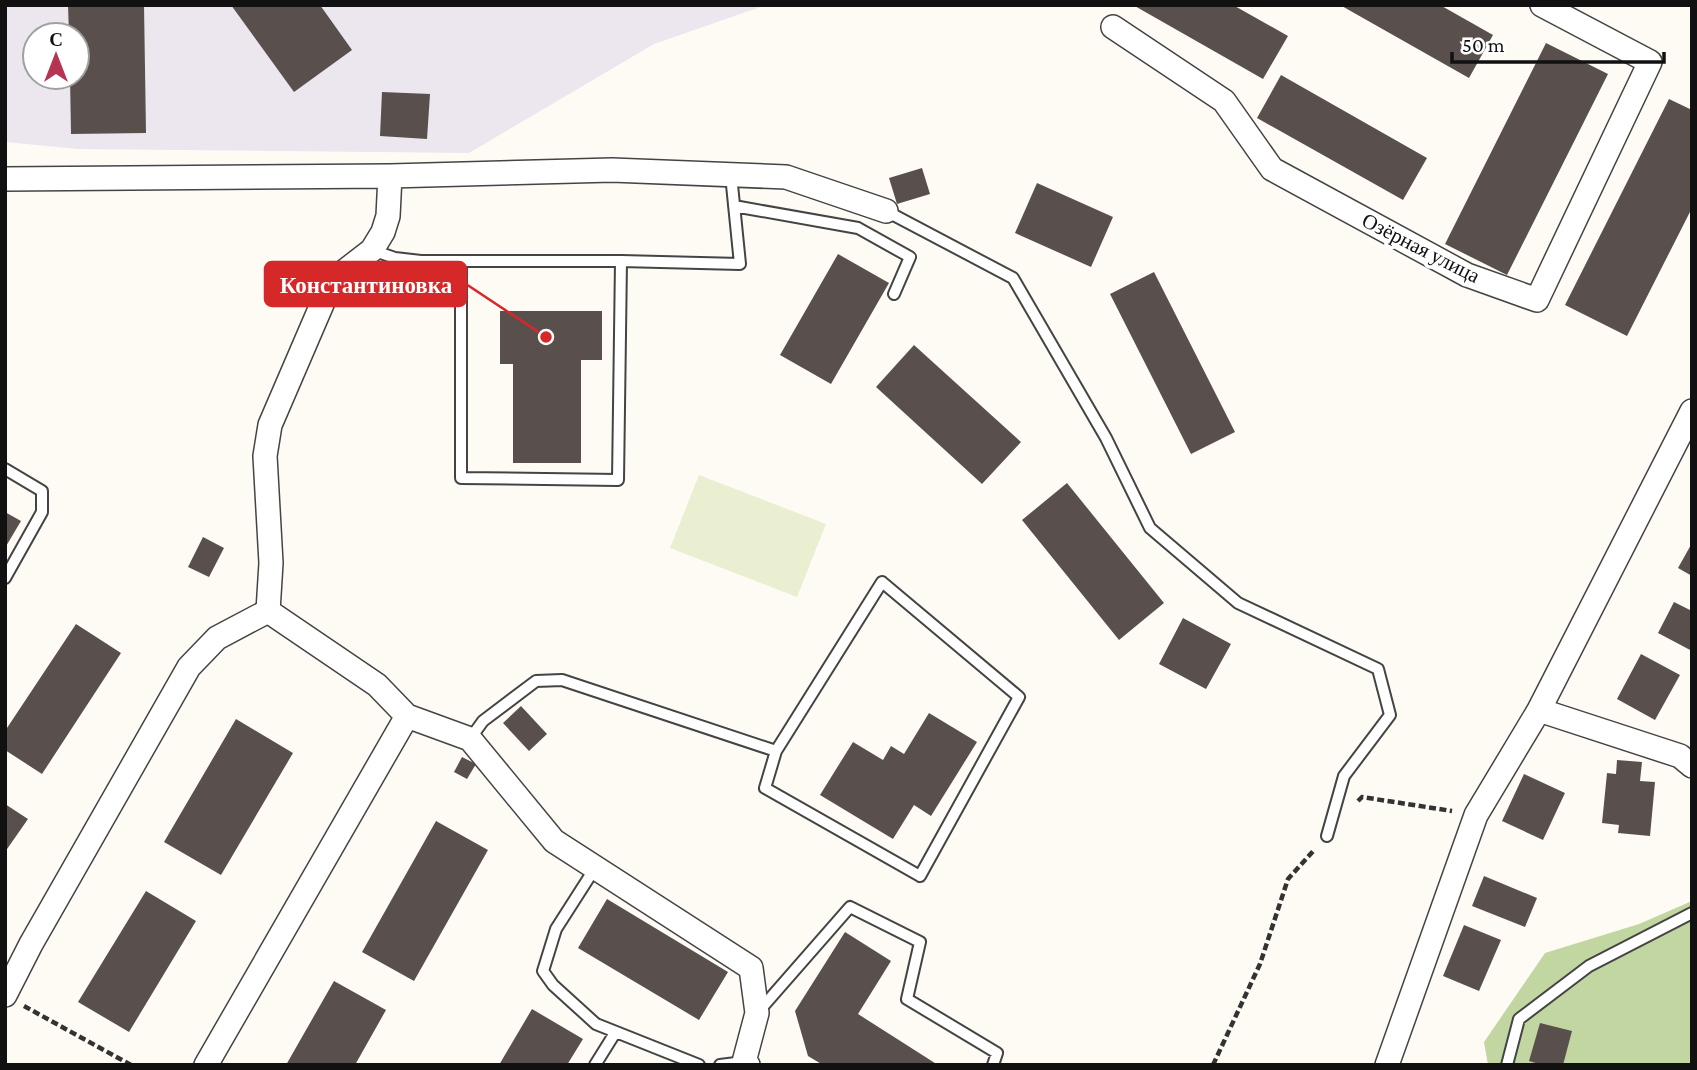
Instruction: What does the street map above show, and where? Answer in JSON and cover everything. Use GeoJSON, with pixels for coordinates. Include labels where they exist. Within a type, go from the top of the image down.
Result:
{"type":"FeatureCollection","features":[{"type":"Feature","properties":{"kind":"street","name":"Озёрная улица"},"geometry":{"type":"LineString","coordinates":[[1113,27],[1224,101],[1272,169],[1467,275],[1537,300],[1650,62],[1542,5]]}},
{"type":"Feature","properties":{"kind":"street"},"geometry":{"type":"LineString","coordinates":[[5,178],[390,176],[612,170],[786,177],[886,211]]}},
{"type":"Feature","properties":{"kind":"street"},"geometry":{"type":"LineString","coordinates":[[268,611],[271,563],[265,456],[270,425],[332,281],[372,250],[383,232],[388,216],[390,176]]}},
{"type":"Feature","properties":{"kind":"street"},"geometry":{"type":"LineString","coordinates":[[1387,1065],[1476,815],[1539,710],[1692,411]]}},
{"type":"Feature","properties":{"kind":"street"},"geometry":{"type":"LineString","coordinates":[[268,611],[377,685],[407,716],[470,739],[554,841],[751,968],[757,1013],[746,1063]]}},
{"type":"Feature","properties":{"kind":"street"},"geometry":{"type":"LineString","coordinates":[[11,998],[31,944],[189,667],[217,638],[268,611]]}},
{"type":"Feature","properties":{"kind":"street"},"geometry":{"type":"LineString","coordinates":[[1539,710],[1680,756],[1692,766]]}},
{"type":"Feature","properties":{"kind":"street"},"geometry":{"type":"LineString","coordinates":[[206,1065],[407,716]]}},
{"type":"Feature","properties":{"kind":"lane"},"geometry":{"type":"LineString","coordinates":[[372,250],[395,258],[461,261],[740,264],[731,175]]}},
{"type":"Feature","properties":{"kind":"lane"},"geometry":{"type":"LineString","coordinates":[[734,206],[858,228],[910,257],[894,294]]}},
{"type":"Feature","properties":{"kind":"lane"},"geometry":{"type":"LineString","coordinates":[[886,211],[1013,278],[1106,438],[1150,528],[1237,603],[1378,669],[1390,715],[1343,776],[1327,836]]}},
{"type":"Feature","properties":{"kind":"lane"},"geometry":{"type":"LineString","coordinates":[[461,261],[461,478],[618,480],[621,261]]}},
{"type":"Feature","properties":{"kind":"lane"},"geometry":{"type":"LineString","coordinates":[[5,469],[42,491],[42,512],[5,578]]}},
{"type":"Feature","properties":{"kind":"lane"},"geometry":{"type":"LineString","coordinates":[[882,582],[1019,697],[920,876],[765,788],[776,751],[882,582]]}},
{"type":"Feature","properties":{"kind":"lane"},"geometry":{"type":"LineString","coordinates":[[470,739],[483,721],[536,681],[562,680],[776,751]]}},
{"type":"Feature","properties":{"kind":"lane"},"geometry":{"type":"LineString","coordinates":[[595,867],[556,929],[543,971],[553,985],[596,1024],[699,1065]]}},
{"type":"Feature","properties":{"kind":"lane"},"geometry":{"type":"LineString","coordinates":[[757,1013],[850,907],[920,942],[907,999],[997,1054],[993,1065]]}},
{"type":"Feature","properties":{"kind":"lane"},"geometry":{"type":"LineString","coordinates":[[1507,1065],[1519,1018],[1589,966],[1692,913]]}},
{"type":"Feature","properties":{"kind":"lane"},"geometry":{"type":"LineString","coordinates":[[595,1065],[615,1033]]}},
{"type":"Feature","properties":{"kind":"lane"},"geometry":{"type":"LineString","coordinates":[[720,1065],[746,1063]]}},
{"type":"Feature","properties":{"kind":"path"},"geometry":{"type":"LineString","coordinates":[[1213,1065],[1260,964],[1288,879],[1362,797],[1476,815]]}},
{"type":"Feature","properties":{"kind":"path"},"geometry":{"type":"LineString","coordinates":[[11,998],[131,1065]]}},
{"type":"Feature","properties":{"kind":"shaded area"},"geometry":{"type":"Polygon","coordinates":[[[5,5],[766,5],[654,44],[469,153],[78,149],[5,142],[5,5]]]}},
{"type":"Feature","properties":{"kind":"green space"},"geometry":{"type":"Polygon","coordinates":[[[699,475],[826,524],[797,597],[670,548],[699,475]]]}},
{"type":"Feature","properties":{"kind":"green space"},"geometry":{"type":"Polygon","coordinates":[[[1692,901],[1692,1065],[1488,1065],[1484,1042],[1545,953],[1639,924],[1692,901]]]}},
{"type":"Feature","properties":{"kind":"building"},"geometry":{"type":"Polygon","coordinates":[[[68,5],[144,5],[146,133],[71,134],[70,91],[91,91],[91,21],[69,21],[68,5]]]}},
{"type":"Feature","properties":{"kind":"building"},"geometry":{"type":"Polygon","coordinates":[[[231,5],[320,5],[352,50],[294,92],[231,5]]]}},
{"type":"Feature","properties":{"kind":"building"},"geometry":{"type":"Polygon","coordinates":[[[1133,5],[1233,5],[1288,36],[1263,79],[1133,5]]]}},
{"type":"Feature","properties":{"kind":"building"},"geometry":{"type":"Polygon","coordinates":[[[1340,5],[1440,5],[1493,35],[1469,78],[1340,5]]]}},
{"type":"Feature","properties":{"kind":"building"},"geometry":{"type":"Polygon","coordinates":[[[1546,43],[1608,74],[1507,275],[1445,244],[1546,43]]]}},
{"type":"Feature","properties":{"kind":"building"},"geometry":{"type":"Polygon","coordinates":[[[1281,75],[1427,158],[1403,200],[1257,118],[1281,75]]]}},
{"type":"Feature","properties":{"kind":"building"},"geometry":{"type":"Polygon","coordinates":[[[382,92],[430,94],[427,139],[380,136],[382,92]]]}},
{"type":"Feature","properties":{"kind":"building"},"geometry":{"type":"Polygon","coordinates":[[[1669,99],[1692,110],[1692,208],[1627,336],[1565,305],[1669,99]]]}},
{"type":"Feature","properties":{"kind":"building"},"geometry":{"type":"Polygon","coordinates":[[[922,168],[930,194],[897,204],[889,178],[922,168]]]}},
{"type":"Feature","properties":{"kind":"building"},"geometry":{"type":"Polygon","coordinates":[[[1037,183],[1113,217],[1091,267],[1015,233],[1037,183]]]}},
{"type":"Feature","properties":{"kind":"building"},"geometry":{"type":"Polygon","coordinates":[[[838,254],[889,283],[831,384],[780,355],[838,254]]]}},
{"type":"Feature","properties":{"kind":"building"},"geometry":{"type":"Polygon","coordinates":[[[1154,272],[1235,432],[1191,454],[1110,294],[1154,272]]]}},
{"type":"Feature","properties":{"kind":"building"},"geometry":{"type":"Polygon","coordinates":[[[500,311],[602,311],[602,360],[581,360],[581,463],[513,463],[513,364],[500,364],[500,311]]]}},
{"type":"Feature","properties":{"kind":"building"},"geometry":{"type":"Polygon","coordinates":[[[914,345],[1021,442],[982,484],[876,387],[914,345]]]}},
{"type":"Feature","properties":{"kind":"building"},"geometry":{"type":"Polygon","coordinates":[[[1067,483],[1164,603],[1119,640],[1022,520],[1067,483]]]}},
{"type":"Feature","properties":{"kind":"building"},"geometry":{"type":"Polygon","coordinates":[[[5,512],[21,521],[5,548],[5,512]]]}},
{"type":"Feature","properties":{"kind":"building"},"geometry":{"type":"Polygon","coordinates":[[[203,537],[224,548],[209,577],[188,567],[203,537]]]}},
{"type":"Feature","properties":{"kind":"building"},"geometry":{"type":"Polygon","coordinates":[[[1692,543],[1692,576],[1678,568],[1692,543]]]}},
{"type":"Feature","properties":{"kind":"building"},"geometry":{"type":"Polygon","coordinates":[[[1674,602],[1692,611],[1692,651],[1658,633],[1674,602]]]}},
{"type":"Feature","properties":{"kind":"building"},"geometry":{"type":"Polygon","coordinates":[[[1183,618],[1231,644],[1206,689],[1159,664],[1183,618]]]}},
{"type":"Feature","properties":{"kind":"building"},"geometry":{"type":"Polygon","coordinates":[[[76,624],[121,653],[42,774],[5,750],[5,731],[76,624]]]}},
{"type":"Feature","properties":{"kind":"building"},"geometry":{"type":"Polygon","coordinates":[[[1641,654],[1680,675],[1655,720],[1617,699],[1641,654]]]}},
{"type":"Feature","properties":{"kind":"building"},"geometry":{"type":"Polygon","coordinates":[[[521,706],[547,734],[529,751],[503,723],[521,706]]]}},
{"type":"Feature","properties":{"kind":"building"},"geometry":{"type":"Polygon","coordinates":[[[929,713],[977,742],[931,816],[914,805],[893,839],[820,795],[853,742],[883,760],[891,746],[904,754],[929,713]]]}},
{"type":"Feature","properties":{"kind":"building"},"geometry":{"type":"Polygon","coordinates":[[[236,719],[293,753],[221,875],[164,842],[236,719]]]}},
{"type":"Feature","properties":{"kind":"building"},"geometry":{"type":"Polygon","coordinates":[[[462,757],[476,764],[467,779],[454,772],[462,757]]]}},
{"type":"Feature","properties":{"kind":"building"},"geometry":{"type":"Polygon","coordinates":[[[1617,760],[1642,762],[1640,781],[1655,782],[1650,836],[1618,833],[1619,825],[1602,823],[1607,773],[1616,774],[1617,760]]]}},
{"type":"Feature","properties":{"kind":"building"},"geometry":{"type":"Polygon","coordinates":[[[1524,774],[1565,793],[1543,840],[1502,821],[1524,774]]]}},
{"type":"Feature","properties":{"kind":"building"},"geometry":{"type":"Polygon","coordinates":[[[5,804],[28,819],[5,852],[5,804]]]}},
{"type":"Feature","properties":{"kind":"building"},"geometry":{"type":"Polygon","coordinates":[[[436,821],[488,850],[414,981],[362,952],[436,821]]]}},
{"type":"Feature","properties":{"kind":"building"},"geometry":{"type":"Polygon","coordinates":[[[1484,876],[1537,898],[1525,927],[1472,906],[1484,876]]]}},
{"type":"Feature","properties":{"kind":"building"},"geometry":{"type":"Polygon","coordinates":[[[146,891],[196,921],[129,1032],[78,1002],[146,891]]]}},
{"type":"Feature","properties":{"kind":"building"},"geometry":{"type":"Polygon","coordinates":[[[607,899],[728,972],[699,1020],[578,948],[607,899]]]}},
{"type":"Feature","properties":{"kind":"building"},"geometry":{"type":"Polygon","coordinates":[[[1464,925],[1501,940],[1479,991],[1443,976],[1464,925]]]}},
{"type":"Feature","properties":{"kind":"building"},"geometry":{"type":"Polygon","coordinates":[[[845,932],[891,961],[858,1014],[938,1065],[823,1065],[808,1056],[795,1011],[845,932]]]}},
{"type":"Feature","properties":{"kind":"building"},"geometry":{"type":"Polygon","coordinates":[[[334,981],[386,1010],[355,1065],[286,1065],[334,981]]]}},
{"type":"Feature","properties":{"kind":"building"},"geometry":{"type":"Polygon","coordinates":[[[532,1009],[583,1039],[567,1065],[499,1065],[532,1009]]]}},
{"type":"Feature","properties":{"kind":"building"},"geometry":{"type":"Polygon","coordinates":[[[1540,1023],[1572,1031],[1563,1065],[1542,1065],[1529,1061],[1540,1023]]]}},
{"type":"Feature","properties":{"kind":"place","name":"Константиновка"},"geometry":{"type":"Point","coordinates":[546,337]}}]}
